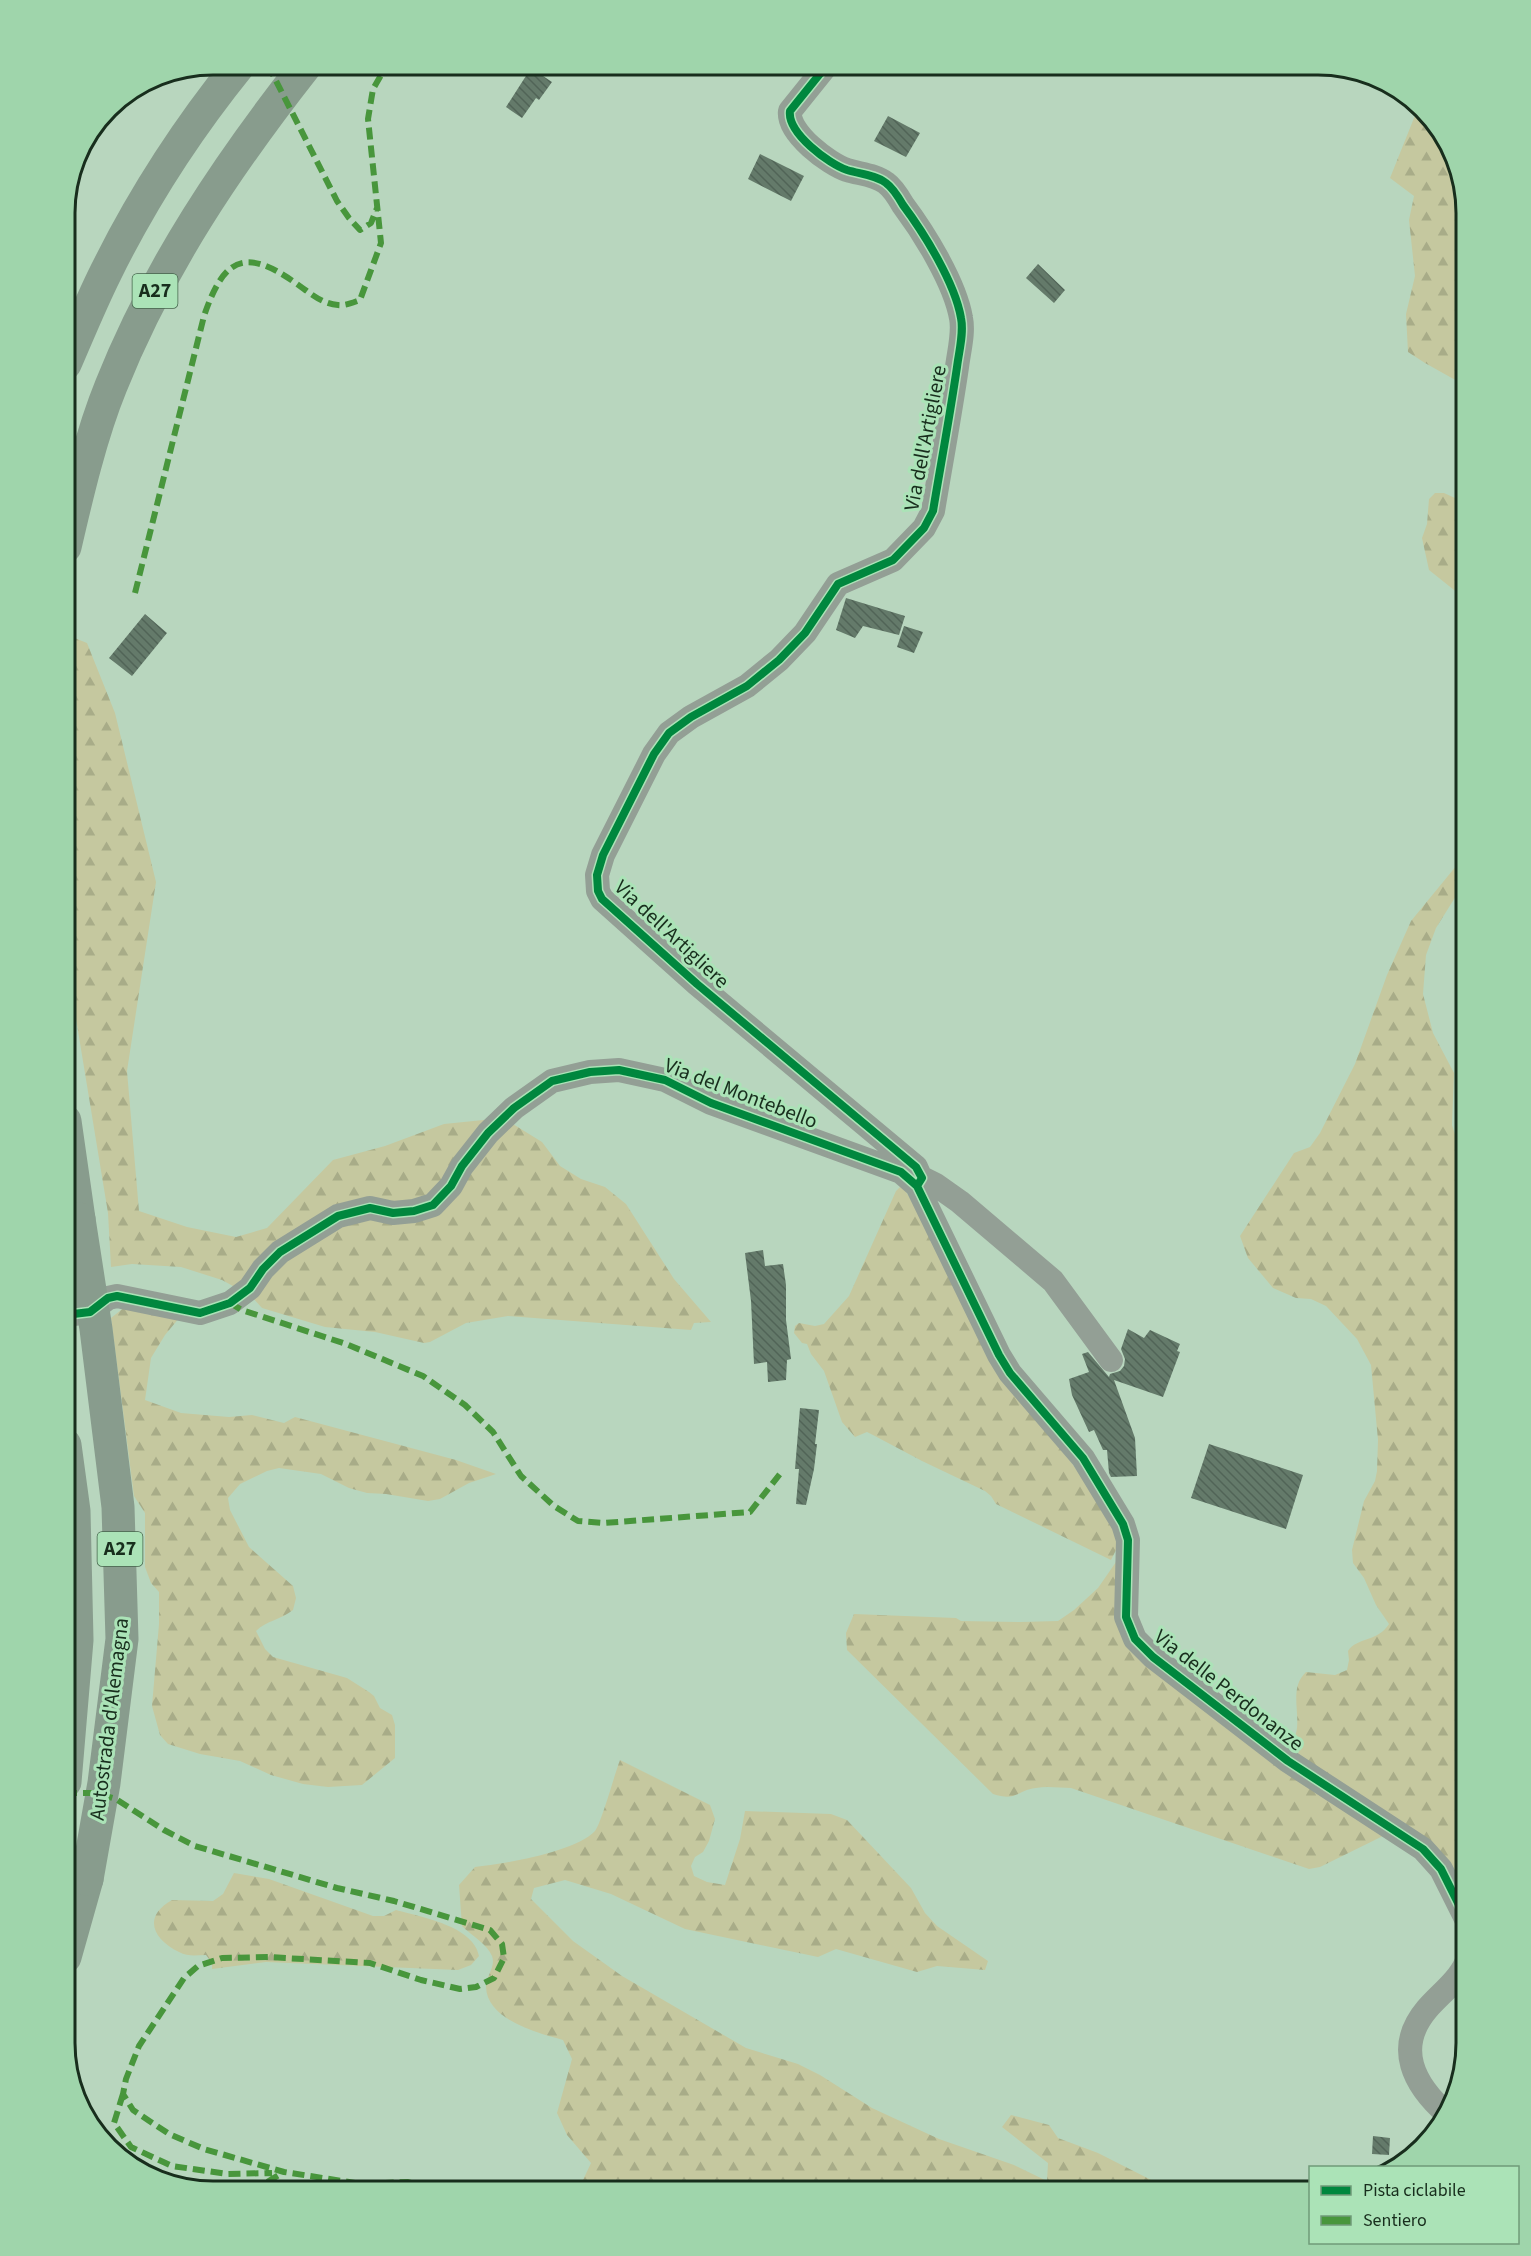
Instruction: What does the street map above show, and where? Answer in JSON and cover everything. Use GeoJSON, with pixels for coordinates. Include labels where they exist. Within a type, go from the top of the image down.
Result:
{"type":"FeatureCollection","features":[{"type":"Feature","properties":{"kind":"highway","name":"A27"},"geometry":{"type":"LineString","coordinates":[[75,341],[106,271],[156,181],[230,75]]}},
{"type":"Feature","properties":{"kind":"highway","name":"A27"},"geometry":{"type":"LineString","coordinates":[[75,503],[110,387],[152,296],[201,209],[262,120],[297,75]]}},
{"type":"Feature","properties":{"kind":"highway","name":"Autostrada d'Alemagna"},"geometry":{"type":"LineString","coordinates":[[75,1191],[96,1329],[118,1507],[123,1639],[104,1783],[87,1879],[75,1920]]}},
{"type":"Feature","properties":{"kind":"highway","name":"Autostrada d'Alemagna"},"geometry":{"type":"LineString","coordinates":[[75,1576],[75,1652]]}},
{"type":"Feature","properties":{"kind":"street","name":"Via dell'Artigliere"},"geometry":{"type":"LineString","coordinates":[[819,75],[790,111],[796,130],[808,145],[846,170],[865,174],[886,183],[928,244],[953,292],[962,318],[955,381],[933,511],[924,528],[893,560],[838,584],[805,633],[779,660],[747,686],[691,717],[669,734],[654,754],[603,855],[597,875],[598,891],[602,899],[697,984],[916,1167],[919,1182]]}},
{"type":"Feature","properties":{"kind":"street","name":"Via del Montebello"},"geometry":{"type":"LineString","coordinates":[[75,1314],[90,1312],[108,1298],[117,1296],[200,1313],[230,1303],[249,1288],[280,1252],[338,1216],[370,1208],[393,1213],[414,1211],[433,1205],[451,1186],[462,1166],[488,1133],[514,1108],[552,1081],[590,1072],[619,1070],[665,1080],[711,1103],[901,1172],[919,1182],[936,1185],[960,1202],[1053,1281],[1111,1360]]}},
{"type":"Feature","properties":{"kind":"street","name":"Via delle Perdonanze"},"geometry":{"type":"LineString","coordinates":[[919,1182],[999,1355],[1010,1372],[1083,1458],[1124,1524],[1128,1540],[1126,1617],[1136,1639],[1153,1657],[1288,1761],[1422,1849],[1441,1869],[1456,1898]]}},
{"type":"Feature","properties":{"kind":"street"},"geometry":{"type":"LineString","coordinates":[[1440,2107],[1422,2087],[1411,2060],[1410,2038],[1426,2011],[1456,1978]]}},
{"type":"Feature","properties":{"kind":"green space"},"geometry":{"type":"Polygon","coordinates":[[[1415,115],[1437,144],[1445,160],[1455,195],[1456,380],[1408,352],[1406,314],[1415,276],[1409,220],[1414,196],[1390,178],[1415,115]]]}},
{"type":"Feature","properties":{"kind":"green space"},"geometry":{"type":"Polygon","coordinates":[[[1435,493],[1444,493],[1456,498],[1456,592],[1429,570],[1422,538],[1427,524],[1429,499],[1435,493]]]}},
{"type":"Feature","properties":{"kind":"green space"},"geometry":{"type":"Polygon","coordinates":[[[75,638],[87,643],[115,713],[156,882],[127,1071],[139,1211],[187,1227],[236,1237],[267,1228],[333,1160],[385,1146],[444,1124],[503,1118],[542,1142],[560,1166],[581,1179],[605,1187],[626,1204],[674,1279],[711,1322],[694,1323],[691,1330],[508,1316],[466,1323],[424,1343],[375,1332],[325,1327],[262,1308],[251,1296],[222,1280],[181,1267],[132,1264],[111,1267],[108,1213],[75,1013],[75,638]]]}},
{"type":"Feature","properties":{"kind":"green space"},"geometry":{"type":"Polygon","coordinates":[[[1456,866],[1456,896],[1436,928],[1426,955],[1423,994],[1433,1033],[1454,1073],[1452,1125],[1456,1137],[1456,1875],[1287,1755],[1296,1731],[1296,1698],[1301,1678],[1306,1672],[1335,1675],[1347,1670],[1348,1651],[1357,1643],[1379,1634],[1389,1624],[1376,1605],[1364,1578],[1353,1563],[1352,1550],[1364,1501],[1375,1481],[1378,1440],[1371,1365],[1357,1339],[1326,1306],[1311,1299],[1296,1298],[1273,1288],[1248,1258],[1240,1236],[1294,1153],[1310,1147],[1320,1133],[1355,1064],[1387,975],[1411,921],[1456,866]]]}},
{"type":"Feature","properties":{"kind":"green space"},"geometry":{"type":"Polygon","coordinates":[[[902,1185],[1046,1427],[1116,1525],[1117,1548],[1111,1560],[996,1504],[985,1491],[867,1432],[855,1437],[842,1422],[824,1371],[811,1354],[807,1344],[802,1343],[794,1333],[795,1326],[799,1323],[815,1326],[824,1324],[849,1296],[896,1191],[902,1185]]]}},
{"type":"Feature","properties":{"kind":"green space"},"geometry":{"type":"Polygon","coordinates":[[[126,1306],[185,1311],[165,1335],[151,1358],[145,1400],[181,1413],[229,1417],[252,1415],[284,1423],[295,1417],[456,1460],[496,1474],[469,1483],[440,1499],[428,1501],[367,1493],[349,1488],[321,1474],[279,1468],[240,1484],[228,1498],[230,1510],[249,1547],[293,1586],[296,1598],[293,1610],[256,1631],[265,1649],[273,1657],[347,1678],[374,1696],[380,1708],[392,1715],[395,1725],[395,1758],[362,1785],[328,1787],[303,1784],[271,1775],[240,1761],[200,1754],[168,1744],[160,1735],[152,1706],[159,1624],[159,1592],[151,1583],[145,1567],[145,1513],[134,1496],[111,1318],[126,1306]]]}},
{"type":"Feature","properties":{"kind":"green space"},"geometry":{"type":"Polygon","coordinates":[[[1116,1562],[1128,1621],[1385,1835],[1320,1867],[1309,1869],[1071,1788],[1036,1788],[1007,1797],[993,1794],[847,1650],[846,1633],[854,1614],[956,1618],[961,1621],[1058,1621],[1098,1588],[1116,1562]]]}},
{"type":"Feature","properties":{"kind":"green space"},"geometry":{"type":"Polygon","coordinates":[[[620,1760],[710,1805],[715,1819],[709,1841],[703,1852],[695,1857],[691,1866],[694,1876],[707,1882],[725,1885],[740,1839],[745,1811],[831,1814],[847,1820],[911,1888],[925,1913],[937,1926],[988,1961],[985,1970],[937,1966],[917,1972],[836,1949],[818,1957],[685,1929],[611,1894],[565,1880],[534,1888],[531,1899],[573,1941],[622,1976],[746,2048],[798,2064],[872,2108],[939,2139],[1014,2165],[1047,2181],[583,2180],[591,2163],[567,2135],[557,2113],[572,2059],[563,2040],[528,2029],[504,2016],[495,2008],[486,1987],[493,1964],[492,1956],[483,1944],[462,1926],[459,1885],[475,1867],[538,1856],[572,1845],[595,1831],[620,1760]]]}},
{"type":"Feature","properties":{"kind":"green space"},"geometry":{"type":"Polygon","coordinates":[[[234,1873],[269,1879],[373,1916],[384,1916],[396,1910],[445,1924],[467,1937],[475,1946],[479,1956],[471,1965],[458,1970],[266,1962],[212,1969],[212,1963],[206,1955],[182,1954],[163,1941],[154,1927],[154,1920],[163,1907],[172,1900],[213,1901],[223,1894],[234,1873]]]}},
{"type":"Feature","properties":{"kind":"green space"},"geometry":{"type":"Polygon","coordinates":[[[1011,2115],[1049,2125],[1058,2138],[1098,2153],[1153,2181],[1047,2181],[1048,2163],[1002,2127],[1011,2115]]]}},
{"type":"Feature","properties":{"kind":"building"},"geometry":{"type":"Polygon","coordinates":[[[527,75],[542,75],[552,82],[539,100],[536,98],[522,118],[506,107],[527,75]]]}},
{"type":"Feature","properties":{"kind":"building"},"geometry":{"type":"Polygon","coordinates":[[[888,116],[920,133],[906,157],[874,141],[888,116]]]}},
{"type":"Feature","properties":{"kind":"building"},"geometry":{"type":"Polygon","coordinates":[[[760,154],[804,176],[791,201],[748,179],[760,154]]]}},
{"type":"Feature","properties":{"kind":"building"},"geometry":{"type":"Polygon","coordinates":[[[1038,264],[1065,290],[1054,303],[1026,278],[1038,264]]]}},
{"type":"Feature","properties":{"kind":"building"},"geometry":{"type":"Polygon","coordinates":[[[846,598],[905,616],[899,635],[863,626],[855,638],[836,630],[846,598]]]}},
{"type":"Feature","properties":{"kind":"building"},"geometry":{"type":"Polygon","coordinates":[[[145,614],[167,633],[132,676],[109,658],[145,614]]]}},
{"type":"Feature","properties":{"kind":"building"},"geometry":{"type":"Polygon","coordinates":[[[904,626],[923,632],[914,653],[897,647],[904,626]]]}},
{"type":"Feature","properties":{"kind":"building"},"geometry":{"type":"Polygon","coordinates":[[[763,1250],[765,1266],[783,1264],[791,1359],[787,1360],[786,1380],[768,1382],[767,1362],[754,1364],[751,1301],[745,1253],[763,1250]]]}},
{"type":"Feature","properties":{"kind":"building"},"geometry":{"type":"Polygon","coordinates":[[[1128,1329],[1144,1338],[1150,1330],[1180,1344],[1177,1351],[1180,1352],[1163,1397],[1114,1380],[1135,1438],[1137,1476],[1111,1477],[1107,1450],[1103,1450],[1094,1430],[1089,1432],[1072,1395],[1069,1379],[1089,1372],[1082,1354],[1088,1352],[1109,1377],[1110,1374],[1120,1371],[1125,1359],[1121,1349],[1128,1329]]]}},
{"type":"Feature","properties":{"kind":"building"},"geometry":{"type":"Polygon","coordinates":[[[800,1408],[819,1410],[814,1469],[806,1505],[796,1504],[799,1469],[795,1469],[800,1408]]]}},
{"type":"Feature","properties":{"kind":"building"},"geometry":{"type":"Polygon","coordinates":[[[1209,1444],[1303,1475],[1286,1529],[1191,1498],[1209,1444]]]}},
{"type":"Feature","properties":{"kind":"building"},"geometry":{"type":"Polygon","coordinates":[[[1373,2136],[1390,2138],[1389,2155],[1372,2154],[1373,2136]]]}},
{"type":"Feature","properties":{"kind":"marked path"},"geometry":{"type":"LineString","coordinates":[[273,75],[337,201],[349,218],[360,230],[371,223],[377,208]]}},
{"type":"Feature","properties":{"kind":"marked path"},"geometry":{"type":"LineString","coordinates":[[135,593],[204,316],[220,281],[229,270],[238,264],[250,262],[279,272],[327,303],[341,305],[360,300],[381,243],[368,119],[373,89],[381,75]]}},
{"type":"Feature","properties":{"kind":"marked path"},"geometry":{"type":"LineString","coordinates":[[230,1303],[242,1310],[346,1344],[423,1376],[465,1405],[493,1432],[521,1476],[554,1506],[578,1521],[604,1523],[750,1512],[780,1474]]}},
{"type":"Feature","properties":{"kind":"marked path"},"geometry":{"type":"LineString","coordinates":[[75,1793],[95,1793],[116,1799],[164,1830],[195,1846],[490,1930],[502,1944],[504,1958],[494,1978],[476,1987],[460,1989],[421,1980],[370,1963],[268,1957],[222,1958],[198,1966],[184,1978],[139,2046],[126,2079],[123,2094],[133,2110],[169,2134],[204,2149],[284,2172],[342,2181]]}},
{"type":"Feature","properties":{"kind":"marked path"},"geometry":{"type":"LineString","coordinates":[[123,2094],[114,2123],[131,2147],[172,2166],[228,2174],[272,2173]]}},
{"type":"Feature","properties":{"kind":"marked path"},"geometry":{"type":"LineString","coordinates":[[269,2181],[284,2172]]}},
{"type":"Feature","properties":{"kind":"cycle path"},"geometry":{"type":"LineString","coordinates":[[819,75],[790,111],[795,129],[820,154],[839,167],[878,178],[896,193],[938,259],[958,304],[962,330],[961,342],[933,511],[924,528],[893,560],[838,584],[805,633],[779,660],[747,686],[691,717],[669,733],[654,754],[603,855],[597,875],[598,891],[602,899],[697,984],[916,1167],[922,1178],[917,1186]]}},
{"type":"Feature","properties":{"kind":"cycle path"},"geometry":{"type":"LineString","coordinates":[[75,1314],[90,1312],[108,1298],[117,1296],[200,1313],[230,1303],[250,1288],[263,1269],[280,1252],[338,1216],[370,1208],[393,1213],[414,1211],[433,1205],[451,1186],[462,1166],[488,1133],[514,1108],[552,1081],[590,1072],[619,1070],[665,1080],[711,1103],[901,1172],[917,1186],[999,1355],[1010,1373],[1083,1458],[1123,1524],[1128,1540],[1126,1617],[1135,1639],[1153,1657],[1288,1761],[1423,1849],[1441,1869],[1456,1899]]}}]}
